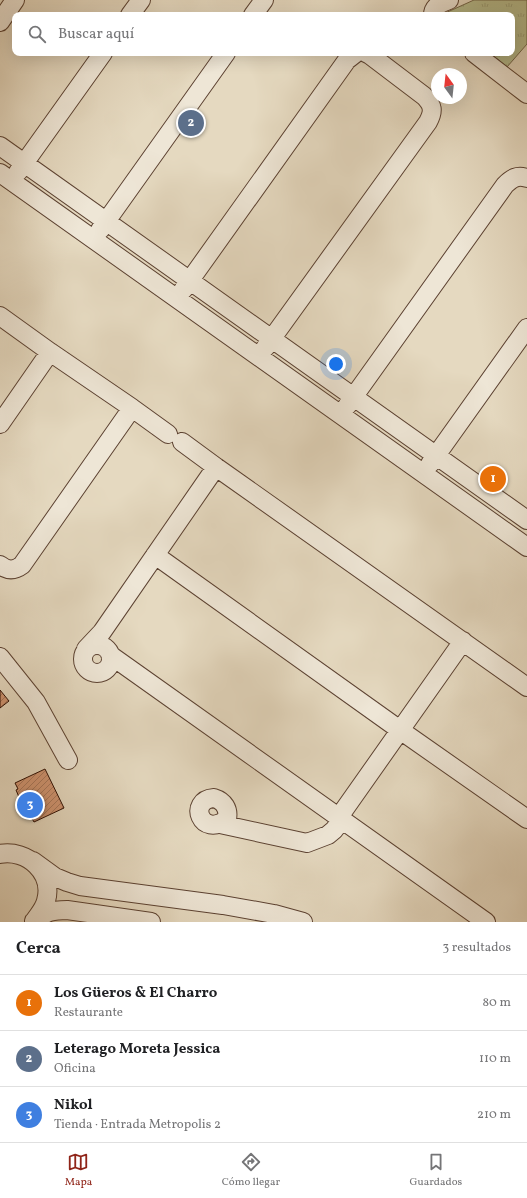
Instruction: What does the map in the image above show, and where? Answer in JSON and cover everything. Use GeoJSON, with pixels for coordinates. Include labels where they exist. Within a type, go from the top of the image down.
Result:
{"type":"FeatureCollection","features":[{"type":"Feature","properties":{"kind":"street"},"geometry":{"type":"LineString","coordinates":[[0,22],[16,0]]}},
{"type":"Feature","properties":{"kind":"street"},"geometry":{"type":"LineString","coordinates":[[132,12],[141,0]]}},
{"type":"Feature","properties":{"kind":"street"},"geometry":{"type":"LineString","coordinates":[[255,12],[264,0]]}},
{"type":"Feature","properties":{"kind":"street"},"geometry":{"type":"LineString","coordinates":[[433,12],[437,6],[449,0]]}},
{"type":"Feature","properties":{"kind":"street"},"geometry":{"type":"LineString","coordinates":[[101,56],[24,163],[6,177],[527,547]]}},
{"type":"Feature","properties":{"kind":"street"},"geometry":{"type":"LineString","coordinates":[[93,239],[224,56]]}},
{"type":"Feature","properties":{"kind":"street"},"geometry":{"type":"LineString","coordinates":[[177,298],[347,60],[352,56]]}},
{"type":"Feature","properties":{"kind":"street"},"geometry":{"type":"LineString","coordinates":[[259,357],[428,122],[431,115],[432,108],[429,101],[424,96],[371,56]]}},
{"type":"Feature","properties":{"kind":"street"},"geometry":{"type":"LineString","coordinates":[[478,56],[527,94]]}},
{"type":"Feature","properties":{"kind":"street"},"geometry":{"type":"LineString","coordinates":[[0,146],[436,455],[524,512],[506,532]]}},
{"type":"Feature","properties":{"kind":"street"},"geometry":{"type":"LineString","coordinates":[[341,414],[505,185],[517,176],[527,178]]}},
{"type":"Feature","properties":{"kind":"street"},"geometry":{"type":"LineString","coordinates":[[0,316],[527,687]]}},
{"type":"Feature","properties":{"kind":"street"},"geometry":{"type":"LineString","coordinates":[[423,473],[527,328]]}},
{"type":"Feature","properties":{"kind":"street"},"geometry":{"type":"LineString","coordinates":[[0,424],[50,352]]}},
{"type":"Feature","properties":{"kind":"street"},"geometry":{"type":"LineString","coordinates":[[0,565],[8,570],[13,570],[22,565],[132,408]]}},
{"type":"Feature","properties":{"kind":"street"},"geometry":{"type":"LineString","coordinates":[[132,671],[118,669],[100,673],[91,672],[84,667],[82,658],[86,649],[102,632],[216,468]]}},
{"type":"Feature","properties":{"kind":"street"},"geometry":{"type":"LineString","coordinates":[[155,555],[527,819]]}},
{"type":"Feature","properties":{"kind":"street"},"geometry":{"type":"LineString","coordinates":[[102,632],[102,642],[113,658],[486,922]]}},
{"type":"Feature","properties":{"kind":"street"},"geometry":{"type":"LineString","coordinates":[[220,824],[307,843],[328,836],[337,826],[339,817],[462,641]]}},
{"type":"Feature","properties":{"kind":"street"},"geometry":{"type":"LineString","coordinates":[[86,649],[99,645],[109,652],[111,664],[105,671],[100,673]]}},
{"type":"Feature","properties":{"kind":"street"},"geometry":{"type":"LineString","coordinates":[[0,657],[36,702],[68,760]]}},
{"type":"Feature","properties":{"kind":"street"},"geometry":{"type":"LineString","coordinates":[[0,842],[55,877],[80,886],[230,906],[274,914],[303,922]]}},
{"type":"Feature","properties":{"kind":"street"},"geometry":{"type":"LineString","coordinates":[[0,854],[12,853],[28,859],[40,869],[45,879],[47,890],[46,901],[42,912],[33,921]]}},
{"type":"Feature","properties":{"kind":"street"},"geometry":{"type":"LineString","coordinates":[[33,921],[52,911],[59,910],[151,922]]}},
{"type":"Feature","properties":{"kind":"green space"},"geometry":{"type":"Polygon","coordinates":[[[474,0],[527,0],[527,44],[507,67],[494,56],[515,56],[515,12],[447,12],[474,0]]]}},
{"type":"Feature","properties":{"kind":"building"},"geometry":{"type":"Polygon","coordinates":[[[0,690],[9,701],[0,708],[0,690]]]}},
{"type":"Feature","properties":{"kind":"building"},"geometry":{"type":"Polygon","coordinates":[[[45,769],[64,808],[34,822],[30,815],[27,816],[16,790],[18,789],[15,783],[45,769]]]}},
{"type":"Feature","properties":{"kind":"place","name":"Leterago Moreta Jessica"},"geometry":{"type":"Point","coordinates":[191,123]}},
{"type":"Feature","properties":{"kind":"place","name":"Los Güeros & El Charro"},"geometry":{"type":"Point","coordinates":[493,479]}},
{"type":"Feature","properties":{"kind":"place","name":"Nikol"},"geometry":{"type":"Point","coordinates":[30,805]}}]}
